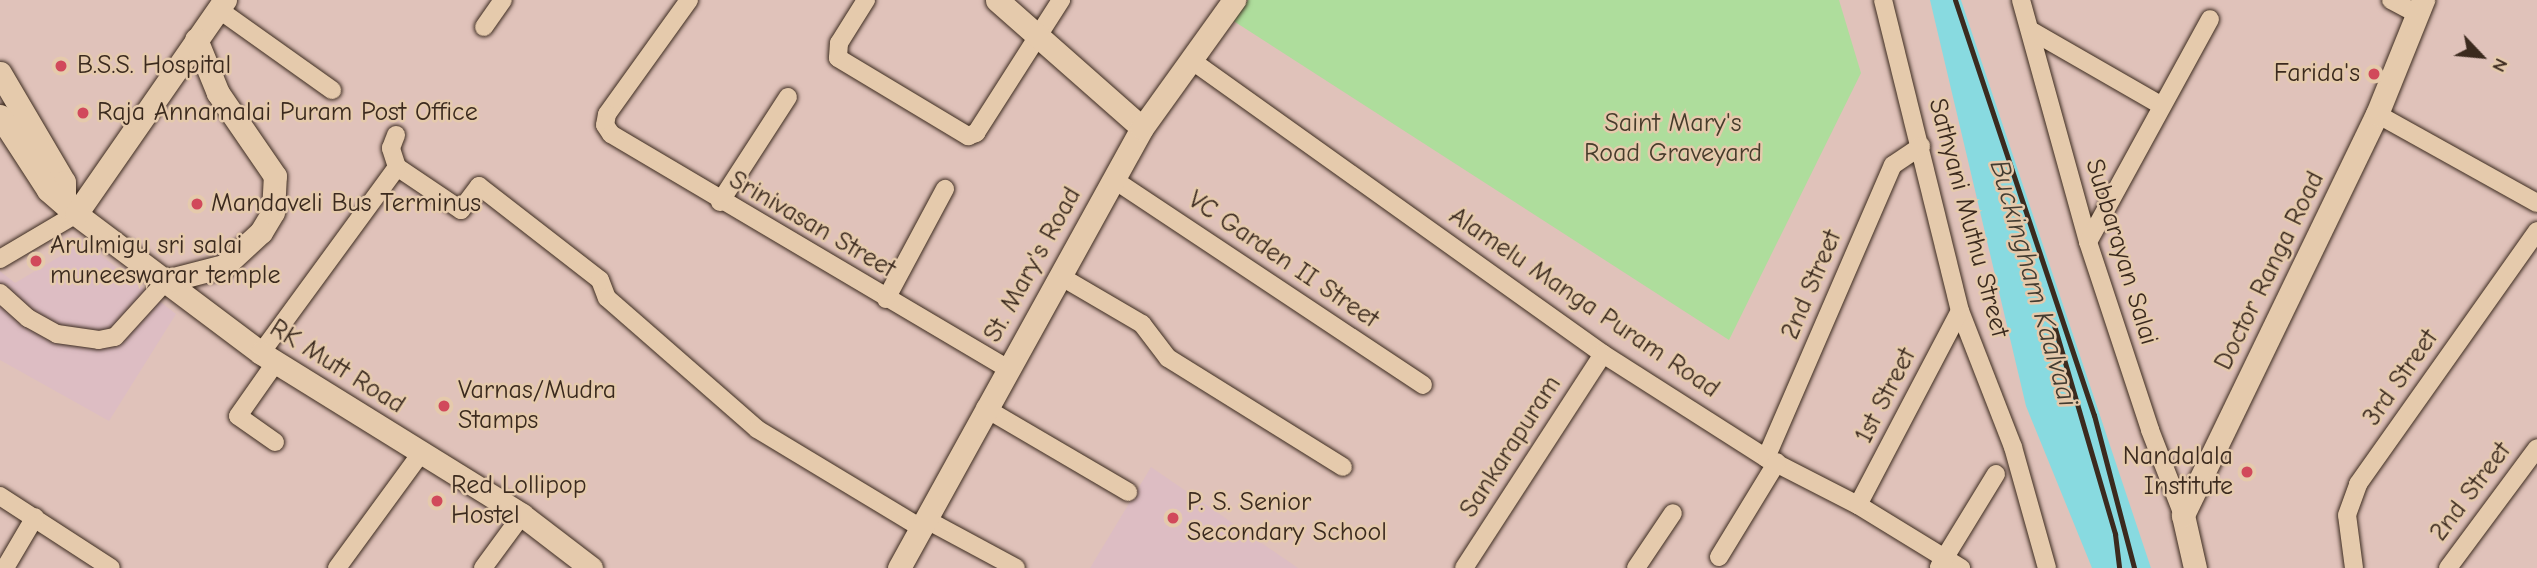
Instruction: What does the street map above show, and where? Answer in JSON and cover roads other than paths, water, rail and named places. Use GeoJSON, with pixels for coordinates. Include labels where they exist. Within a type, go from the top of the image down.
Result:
{"type":"FeatureCollection","features":[{"type":"Feature","properties":{"kind":"main road"},"geometry":{"type":"LineString","coordinates":[[997,0],[1142,128]]}},
{"type":"Feature","properties":{"kind":"main road","name":"St. Mary's Road"},"geometry":{"type":"LineString","coordinates":[[899,568],[1142,128],[1234,0]]}},
{"type":"Feature","properties":{"kind":"main road"},"geometry":{"type":"LineString","coordinates":[[70,206],[222,5]]}},
{"type":"Feature","properties":{"kind":"main road","name":"Doctor Ranga Road"},"geometry":{"type":"LineString","coordinates":[[2183,515],[2377,114],[2420,7]]}},
{"type":"Feature","properties":{"kind":"main road"},"geometry":{"type":"LineString","coordinates":[[166,281],[224,266],[261,232],[273,212],[275,176],[218,93],[196,39]]}},
{"type":"Feature","properties":{"kind":"main road"},"geometry":{"type":"LineString","coordinates":[[0,73],[64,182],[70,206]]}},
{"type":"Feature","properties":{"kind":"main road","name":"RK Mutt Road"},"geometry":{"type":"LineString","coordinates":[[0,116],[48,190],[166,281],[269,358],[522,515],[592,568]]}},
{"type":"Feature","properties":{"kind":"main road"},"geometry":{"type":"LineString","coordinates":[[2183,515],[2195,568]]}},
{"type":"Feature","properties":{"kind":"street"},"geometry":{"type":"LineString","coordinates":[[484,27],[503,0]]}},
{"type":"Feature","properties":{"kind":"street","name":"Srinivasan Street"},"geometry":{"type":"LineString","coordinates":[[689,0],[607,114],[605,125],[619,143],[1008,369]]}},
{"type":"Feature","properties":{"kind":"street"},"geometry":{"type":"LineString","coordinates":[[866,0],[839,43],[838,58],[968,136],[976,133],[1061,0]]}},
{"type":"Feature","properties":{"kind":"street","name":"Sathyani Muthu Street"},"geometry":{"type":"LineString","coordinates":[[1883,0],[1922,146],[1959,311],[2013,447],[2047,568]]}},
{"type":"Feature","properties":{"kind":"street","name":"Subbarayan Salai"},"geometry":{"type":"LineString","coordinates":[[2021,0],[2088,242],[2150,430],[2183,515]]}},
{"type":"Feature","properties":{"kind":"street"},"geometry":{"type":"LineString","coordinates":[[2391,0],[2420,7]]}},
{"type":"Feature","properties":{"kind":"street"},"geometry":{"type":"LineString","coordinates":[[222,5],[332,90]]}},
{"type":"Feature","properties":{"kind":"street"},"geometry":{"type":"LineString","coordinates":[[2088,242],[2210,19]]}},
{"type":"Feature","properties":{"kind":"street"},"geometry":{"type":"LineString","coordinates":[[2030,30],[2162,106]]}},
{"type":"Feature","properties":{"kind":"street","name":"Alamelu Manga Puram Road"},"geometry":{"type":"LineString","coordinates":[[1191,60],[1603,354],[1771,460],[1858,505],[1941,563],[1961,568]]}},
{"type":"Feature","properties":{"kind":"street"},"geometry":{"type":"LineString","coordinates":[[720,202],[788,97]]}},
{"type":"Feature","properties":{"kind":"street"},"geometry":{"type":"LineString","coordinates":[[2377,114],[2537,203]]}},
{"type":"Feature","properties":{"kind":"street"},"geometry":{"type":"LineString","coordinates":[[396,135],[391,148],[397,167],[461,210],[479,186],[600,280],[607,298],[757,429],[925,525],[1016,568]]}},
{"type":"Feature","properties":{"kind":"street","name":"2nd Street"},"geometry":{"type":"LineString","coordinates":[[1719,557],[1771,460],[1893,165],[1922,146]]}},
{"type":"Feature","properties":{"kind":"street"},"geometry":{"type":"LineString","coordinates":[[275,442],[238,416],[269,358],[397,167]]}},
{"type":"Feature","properties":{"kind":"street","name":"VC Garden II Street"},"geometry":{"type":"LineString","coordinates":[[1113,179],[1423,385]]}},
{"type":"Feature","properties":{"kind":"street"},"geometry":{"type":"LineString","coordinates":[[886,299],[945,189]]}},
{"type":"Feature","properties":{"kind":"street"},"geometry":{"type":"LineString","coordinates":[[0,259],[70,206]]}},
{"type":"Feature","properties":{"kind":"street","name":"3rd Street"},"geometry":{"type":"LineString","coordinates":[[2354,568],[2347,515],[2358,484],[2537,231]]}},
{"type":"Feature","properties":{"kind":"street"},"geometry":{"type":"LineString","coordinates":[[1060,276],[1142,324],[1168,358],[1343,467]]}},
{"type":"Feature","properties":{"kind":"street"},"geometry":{"type":"LineString","coordinates":[[0,293],[28,318],[57,334],[99,340],[115,337],[166,281]]}},
{"type":"Feature","properties":{"kind":"street","name":"1st Street"},"geometry":{"type":"LineString","coordinates":[[1858,505],[1959,311]]}},
{"type":"Feature","properties":{"kind":"street","name":"Sankarapuram"},"geometry":{"type":"LineString","coordinates":[[1464,568],[1603,354]]}},
{"type":"Feature","properties":{"kind":"street"},"geometry":{"type":"LineString","coordinates":[[985,408],[1128,492]]}},
{"type":"Feature","properties":{"kind":"street","name":"2nd Street"},"geometry":{"type":"LineString","coordinates":[[2448,568],[2537,448]]}},
{"type":"Feature","properties":{"kind":"street"},"geometry":{"type":"LineString","coordinates":[[337,568],[422,452]]}},
{"type":"Feature","properties":{"kind":"street"},"geometry":{"type":"LineString","coordinates":[[1941,563],[1996,474]]}},
{"type":"Feature","properties":{"kind":"street"},"geometry":{"type":"LineString","coordinates":[[0,496],[111,568]]}},
{"type":"Feature","properties":{"kind":"street"},"geometry":{"type":"LineString","coordinates":[[1636,568],[1672,513]]}},
{"type":"Feature","properties":{"kind":"street"},"geometry":{"type":"LineString","coordinates":[[483,568],[522,515]]}},
{"type":"Feature","properties":{"kind":"street"},"geometry":{"type":"LineString","coordinates":[[5,568],[35,517]]}},
{"type":"Feature","properties":{"kind":"water","name":"Buckingham Kaalvaai"},"geometry":{"type":"Polygon","coordinates":[[[1930,0],[1961,0],[2151,568],[2092,568],[2026,406],[1930,0]]]}},
{"type":"Feature","properties":{"kind":"railway"},"geometry":{"type":"LineString","coordinates":[[1955,0],[2094,415],[2134,568]]}},
{"type":"Feature","properties":{"kind":"railway"},"geometry":{"type":"LineString","coordinates":[[2054,325],[2115,534],[2119,568]]}},
{"type":"Feature","properties":{"kind":"place","name":"B.S.S. Hospital"},"geometry":{"type":"Point","coordinates":[61,66]}},
{"type":"Feature","properties":{"kind":"place","name":"Farida's"},"geometry":{"type":"Point","coordinates":[2374,74]}},
{"type":"Feature","properties":{"kind":"place","name":"Raja Annamalai Puram Post Office"},"geometry":{"type":"Point","coordinates":[83,113]}},
{"type":"Feature","properties":{"kind":"place","name":"Mandaveli Bus Terminus"},"geometry":{"type":"Point","coordinates":[197,204]}},
{"type":"Feature","properties":{"kind":"place","name":"Arulmigu sri salai muneeswarar temple"},"geometry":{"type":"Point","coordinates":[36,261]}},
{"type":"Feature","properties":{"kind":"place","name":"Varnas/Mudra Stamps"},"geometry":{"type":"Point","coordinates":[444,406]}},
{"type":"Feature","properties":{"kind":"place","name":"Nandalala Institute"},"geometry":{"type":"Point","coordinates":[2247,472]}},
{"type":"Feature","properties":{"kind":"place","name":"Red Lollipop Hostel"},"geometry":{"type":"Point","coordinates":[437,501]}},
{"type":"Feature","properties":{"kind":"place","name":"P. S. Senior Secondary School"},"geometry":{"type":"Point","coordinates":[1173,518]}},
{"type":"Feature","properties":{"kind":"park label","name":"Saint Mary's Road Graveyard"},"geometry":{"type":"Point","coordinates":[1673,139]}}]}
